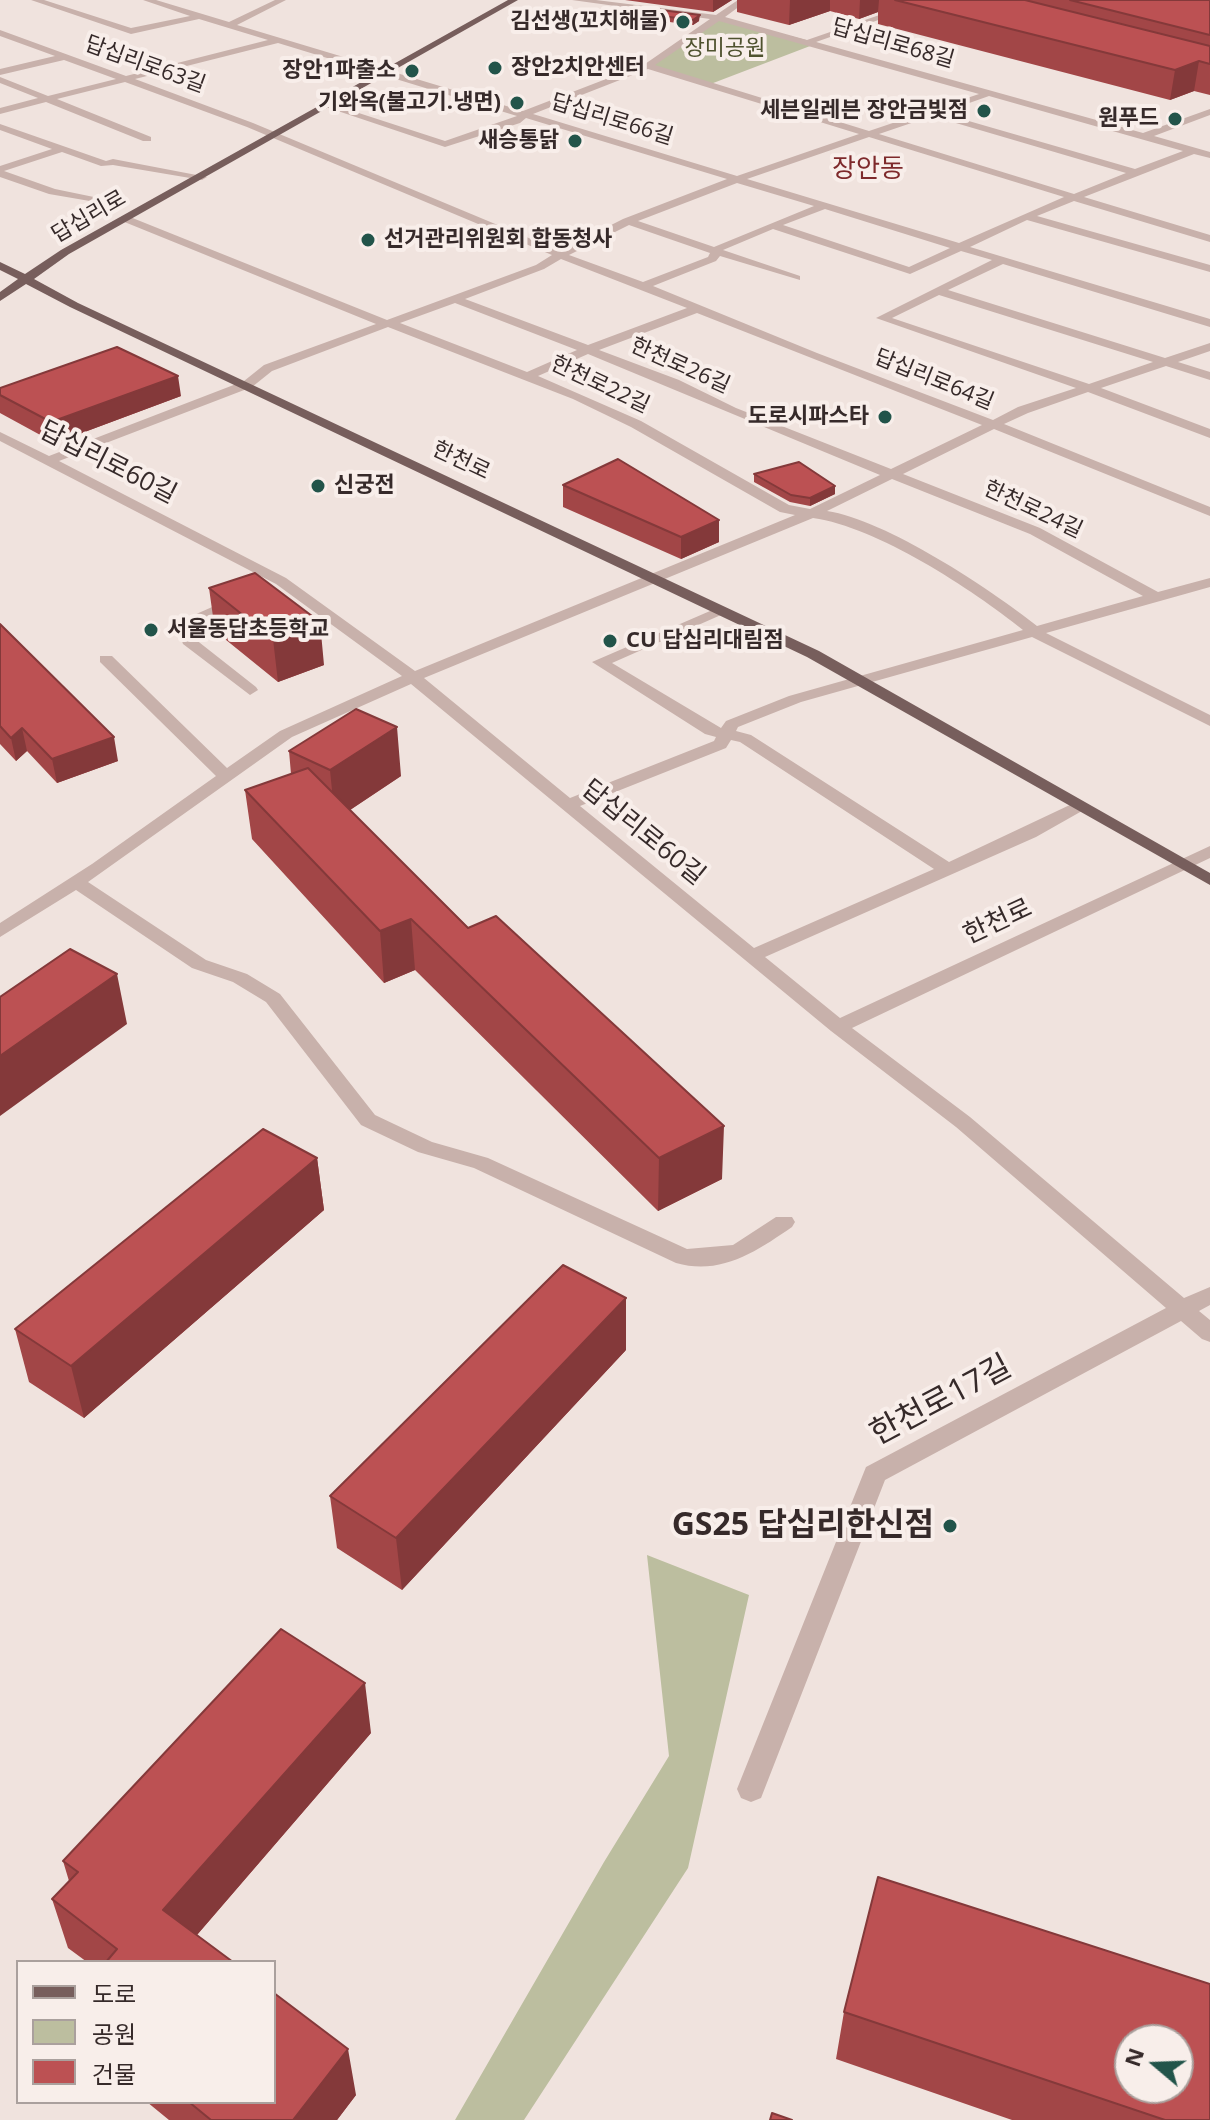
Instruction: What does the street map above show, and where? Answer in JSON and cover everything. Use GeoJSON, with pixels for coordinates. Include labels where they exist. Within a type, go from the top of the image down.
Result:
{"type":"FeatureCollection","features":[{"type":"Feature","properties":{"kind":"main road","name":"답십리로"},"geometry":{"type":"LineString","coordinates":[[0,297],[65,252],[514,0]]}},
{"type":"Feature","properties":{"kind":"main road","name":"한천로"},"geometry":{"type":"LineString","coordinates":[[0,265],[74,305],[248,384],[813,654],[1210,880]]}},
{"type":"Feature","properties":{"kind":"street"},"geometry":{"type":"LineString","coordinates":[[35,0],[131,31],[201,16]]}},
{"type":"Feature","properties":{"kind":"street"},"geometry":{"type":"LineString","coordinates":[[48,4],[65,0]]}},
{"type":"Feature","properties":{"kind":"street"},"geometry":{"type":"LineString","coordinates":[[230,25],[282,0]]}},
{"type":"Feature","properties":{"kind":"street","name":"답십리로68길"},"geometry":{"type":"LineString","coordinates":[[576,0],[719,18],[811,41],[1210,155]]}},
{"type":"Feature","properties":{"kind":"street"},"geometry":{"type":"LineString","coordinates":[[328,106],[445,144],[517,121],[525,114],[648,66],[744,0]]}},
{"type":"Feature","properties":{"kind":"street"},"geometry":{"type":"LineString","coordinates":[[811,41],[932,0],[949,4]]}},
{"type":"Feature","properties":{"kind":"street","name":"답십리로66길"},"geometry":{"type":"LineString","coordinates":[[154,1],[1208,321]]}},
{"type":"Feature","properties":{"kind":"street","name":"답십리로63길"},"geometry":{"type":"LineString","coordinates":[[0,33],[275,135]]}},
{"type":"Feature","properties":{"kind":"street"},"geometry":{"type":"LineString","coordinates":[[0,111],[278,40]]}},
{"type":"Feature","properties":{"kind":"street"},"geometry":{"type":"LineString","coordinates":[[0,72],[64,57]]}},
{"type":"Feature","properties":{"kind":"street"},"geometry":{"type":"LineString","coordinates":[[648,66],[1210,239]]}},
{"type":"Feature","properties":{"kind":"street"},"geometry":{"type":"LineString","coordinates":[[0,80],[147,139]]}},
{"type":"Feature","properties":{"kind":"street"},"geometry":{"type":"LineString","coordinates":[[47,461],[248,384],[268,368],[540,267],[573,245],[627,221],[739,178],[990,93]]}},
{"type":"Feature","properties":{"kind":"street"},"geometry":{"type":"LineString","coordinates":[[932,113],[1136,173]]}},
{"type":"Feature","properties":{"kind":"street"},"geometry":{"type":"LineString","coordinates":[[1145,136],[1209,113]]}},
{"type":"Feature","properties":{"kind":"street","name":"답십리로"},"geometry":{"type":"LineString","coordinates":[[0,127],[105,164],[113,162],[202,177]]}},
{"type":"Feature","properties":{"kind":"street","name":"답십리로64길"},"geometry":{"type":"LineString","coordinates":[[275,135],[560,255],[1210,512]]}},
{"type":"Feature","properties":{"kind":"street"},"geometry":{"type":"LineString","coordinates":[[0,171],[62,149]]}},
{"type":"Feature","properties":{"kind":"street"},"geometry":{"type":"LineString","coordinates":[[774,226],[910,271],[1026,216],[1194,150]]}},
{"type":"Feature","properties":{"kind":"street","name":"답십리로"},"geometry":{"type":"LineString","coordinates":[[0,171],[53,192],[113,202]]}},
{"type":"Feature","properties":{"kind":"street"},"geometry":{"type":"LineString","coordinates":[[643,286],[712,259],[720,246],[826,205]]}},
{"type":"Feature","properties":{"kind":"street"},"geometry":{"type":"LineString","coordinates":[[1026,216],[1210,269]]}},
{"type":"Feature","properties":{"kind":"street","name":"한천로22길"},"geometry":{"type":"LineString","coordinates":[[126,219],[385,323],[528,376],[636,424],[785,509],[844,518],[885,536],[1000,604],[1041,637],[1210,721]]}},
{"type":"Feature","properties":{"kind":"street"},"geometry":{"type":"LineString","coordinates":[[627,221],[796,278]]}},
{"type":"Feature","properties":{"kind":"street"},"geometry":{"type":"LineString","coordinates":[[1003,259],[882,318],[1089,388],[1210,434]]}},
{"type":"Feature","properties":{"kind":"street"},"geometry":{"type":"LineString","coordinates":[[938,291],[1210,376]]}},
{"type":"Feature","properties":{"kind":"street","name":"한천로26길"},"geometry":{"type":"LineString","coordinates":[[453,298],[675,383],[731,411],[864,466],[889,473]]}},
{"type":"Feature","properties":{"kind":"street"},"geometry":{"type":"LineString","coordinates":[[528,376],[589,349],[699,308]]}},
{"type":"Feature","properties":{"kind":"street"},"geometry":{"type":"LineString","coordinates":[[0,931],[76,882],[286,734],[413,677],[656,580],[812,513],[1023,410],[1210,347]]}},
{"type":"Feature","properties":{"kind":"street","name":"답십리로60길"},"geometry":{"type":"LineString","coordinates":[[1,438],[281,581],[413,677],[838,1027],[963,1122],[1210,1333]]}},
{"type":"Feature","properties":{"kind":"street","name":"한천로24길"},"geometry":{"type":"LineString","coordinates":[[889,473],[1035,531],[1154,596]]}},
{"type":"Feature","properties":{"kind":"street"},"geometry":{"type":"LineString","coordinates":[[250,690],[188,641],[185,627],[281,581]]}},
{"type":"Feature","properties":{"kind":"street"},"geometry":{"type":"LineString","coordinates":[[568,805],[720,744],[732,724],[795,699],[1210,582]]}},
{"type":"Feature","properties":{"kind":"street"},"geometry":{"type":"LineString","coordinates":[[722,611],[600,662],[711,731],[745,738],[948,870]]}},
{"type":"Feature","properties":{"kind":"street"},"geometry":{"type":"LineString","coordinates":[[106,659],[226,777]]}},
{"type":"Feature","properties":{"kind":"street"},"geometry":{"type":"LineString","coordinates":[[752,956],[1030,833],[1080,807]]}},
{"type":"Feature","properties":{"kind":"street"},"geometry":{"type":"LineString","coordinates":[[1181,864],[1210,851]]}},
{"type":"Feature","properties":{"kind":"street","name":"한천로"},"geometry":{"type":"LineString","coordinates":[[838,1027],[1181,864]]}},
{"type":"Feature","properties":{"kind":"street"},"geometry":{"type":"LineString","coordinates":[[76,882],[199,964],[240,978],[273,998],[368,1120],[425,1147],[481,1163],[684,1257],[713,1257],[739,1252],[784,1222]]}},
{"type":"Feature","properties":{"kind":"street","name":"한천로17길"},"geometry":{"type":"LineString","coordinates":[[751,1789],[875,1474],[1210,1295]]}},
{"type":"Feature","properties":{"kind":"green space","name":"장미공원"},"geometry":{"type":"Polygon","coordinates":[[[719,18],[818,43],[708,85],[648,66],[719,18]]]}},
{"type":"Feature","properties":{"kind":"green space"},"geometry":{"type":"Polygon","coordinates":[[[647,1555],[749,1595],[688,1868],[524,2120],[455,2120],[669,1756],[647,1555]]]}},
{"type":"Feature","properties":{"kind":"building"},"geometry":{"type":"Polygon","coordinates":[[[895,0],[1025,0],[1210,46],[1210,64],[1199,61],[1175,70],[895,0]]]}},
{"type":"Feature","properties":{"kind":"building"},"geometry":{"type":"Polygon","coordinates":[[[1070,0],[1210,0],[1210,35],[1070,0]]]}},
{"type":"Feature","properties":{"kind":"building"},"geometry":{"type":"Polygon","coordinates":[[[646,8],[700,15],[693,20],[638,13],[646,8]]]}},
{"type":"Feature","properties":{"kind":"building"},"geometry":{"type":"Polygon","coordinates":[[[117,347],[178,376],[51,422],[0,395],[0,388],[117,347]]]}},
{"type":"Feature","properties":{"kind":"building"},"geometry":{"type":"Polygon","coordinates":[[[618,459],[719,520],[681,537],[563,485],[618,459]]]}},
{"type":"Feature","properties":{"kind":"building"},"geometry":{"type":"Polygon","coordinates":[[[799,462],[835,486],[810,498],[791,495],[754,474],[799,462]]]}},
{"type":"Feature","properties":{"kind":"building"},"geometry":{"type":"Polygon","coordinates":[[[255,573],[320,622],[273,639],[209,588],[255,573]]]}},
{"type":"Feature","properties":{"kind":"building"},"geometry":{"type":"Polygon","coordinates":[[[0,624],[114,737],[52,759],[22,728],[11,738],[0,726],[0,624]]]}},
{"type":"Feature","properties":{"kind":"building"},"geometry":{"type":"Polygon","coordinates":[[[356,709],[397,727],[330,770],[289,751],[356,709]]]}},
{"type":"Feature","properties":{"kind":"building"},"geometry":{"type":"Polygon","coordinates":[[[308,768],[468,928],[496,916],[724,1126],[659,1158],[411,919],[380,931],[245,790],[308,768]]]}},
{"type":"Feature","properties":{"kind":"building"},"geometry":{"type":"Polygon","coordinates":[[[70,949],[117,974],[0,1056],[0,997],[70,949]]]}},
{"type":"Feature","properties":{"kind":"building"},"geometry":{"type":"Polygon","coordinates":[[[263,1129],[317,1158],[71,1366],[15,1329],[263,1129]]]}},
{"type":"Feature","properties":{"kind":"building"},"geometry":{"type":"Polygon","coordinates":[[[563,1265],[626,1298],[396,1538],[330,1496],[563,1265]]]}},
{"type":"Feature","properties":{"kind":"building"},"geometry":{"type":"Polygon","coordinates":[[[281,1629],[365,1683],[163,1910],[230,1960],[108,1960],[117,1949],[52,1899],[78,1872],[63,1861],[281,1629]]]}},
{"type":"Feature","properties":{"kind":"building"},"geometry":{"type":"Polygon","coordinates":[[[878,1877],[1210,1984],[1210,2120],[1165,2120],[1117,2104],[1194,2104],[1194,2024],[1114,2024],[1114,2103],[844,2012],[878,1877]]]}},
{"type":"Feature","properties":{"kind":"building"},"geometry":{"type":"Polygon","coordinates":[[[276,1995],[348,2049],[293,2120],[211,2120],[191,2104],[276,2104],[276,1995]]]}},
{"type":"Feature","properties":{"kind":"building"},"geometry":{"type":"Polygon","coordinates":[[[772,2113],[792,2120],[770,2120],[772,2113]]]}},
{"type":"Feature","properties":{"kind":"place","name":"김선생(꼬치해물)"},"geometry":{"type":"Point","coordinates":[683,22]}},
{"type":"Feature","properties":{"kind":"place","name":"장안2치안센터"},"geometry":{"type":"Point","coordinates":[495,68]}},
{"type":"Feature","properties":{"kind":"place","name":"장안1파출소"},"geometry":{"type":"Point","coordinates":[412,71]}},
{"type":"Feature","properties":{"kind":"place","name":"기와옥(불고기.냉면)"},"geometry":{"type":"Point","coordinates":[517,103]}},
{"type":"Feature","properties":{"kind":"place","name":"세븐일레븐 장안금빛점"},"geometry":{"type":"Point","coordinates":[984,111]}},
{"type":"Feature","properties":{"kind":"place","name":"원푸드"},"geometry":{"type":"Point","coordinates":[1175,119]}},
{"type":"Feature","properties":{"kind":"place","name":"새승통닭"},"geometry":{"type":"Point","coordinates":[575,141]}},
{"type":"Feature","properties":{"kind":"place","name":"선거관리위원회 합동청사"},"geometry":{"type":"Point","coordinates":[368,240]}},
{"type":"Feature","properties":{"kind":"place","name":"도로시파스타"},"geometry":{"type":"Point","coordinates":[885,417]}},
{"type":"Feature","properties":{"kind":"place","name":"신궁전"},"geometry":{"type":"Point","coordinates":[318,486]}},
{"type":"Feature","properties":{"kind":"place","name":"서울동답초등학교"},"geometry":{"type":"Point","coordinates":[151,630]}},
{"type":"Feature","properties":{"kind":"place","name":"CU 답십리대림점"},"geometry":{"type":"Point","coordinates":[610,641]}},
{"type":"Feature","properties":{"kind":"place","name":"GS25 답십리한신점"},"geometry":{"type":"Point","coordinates":[950,1526]}},
{"type":"Feature","properties":{"kind":"district","name":"장안동"},"geometry":{"type":"Point","coordinates":[868,170]}}]}
